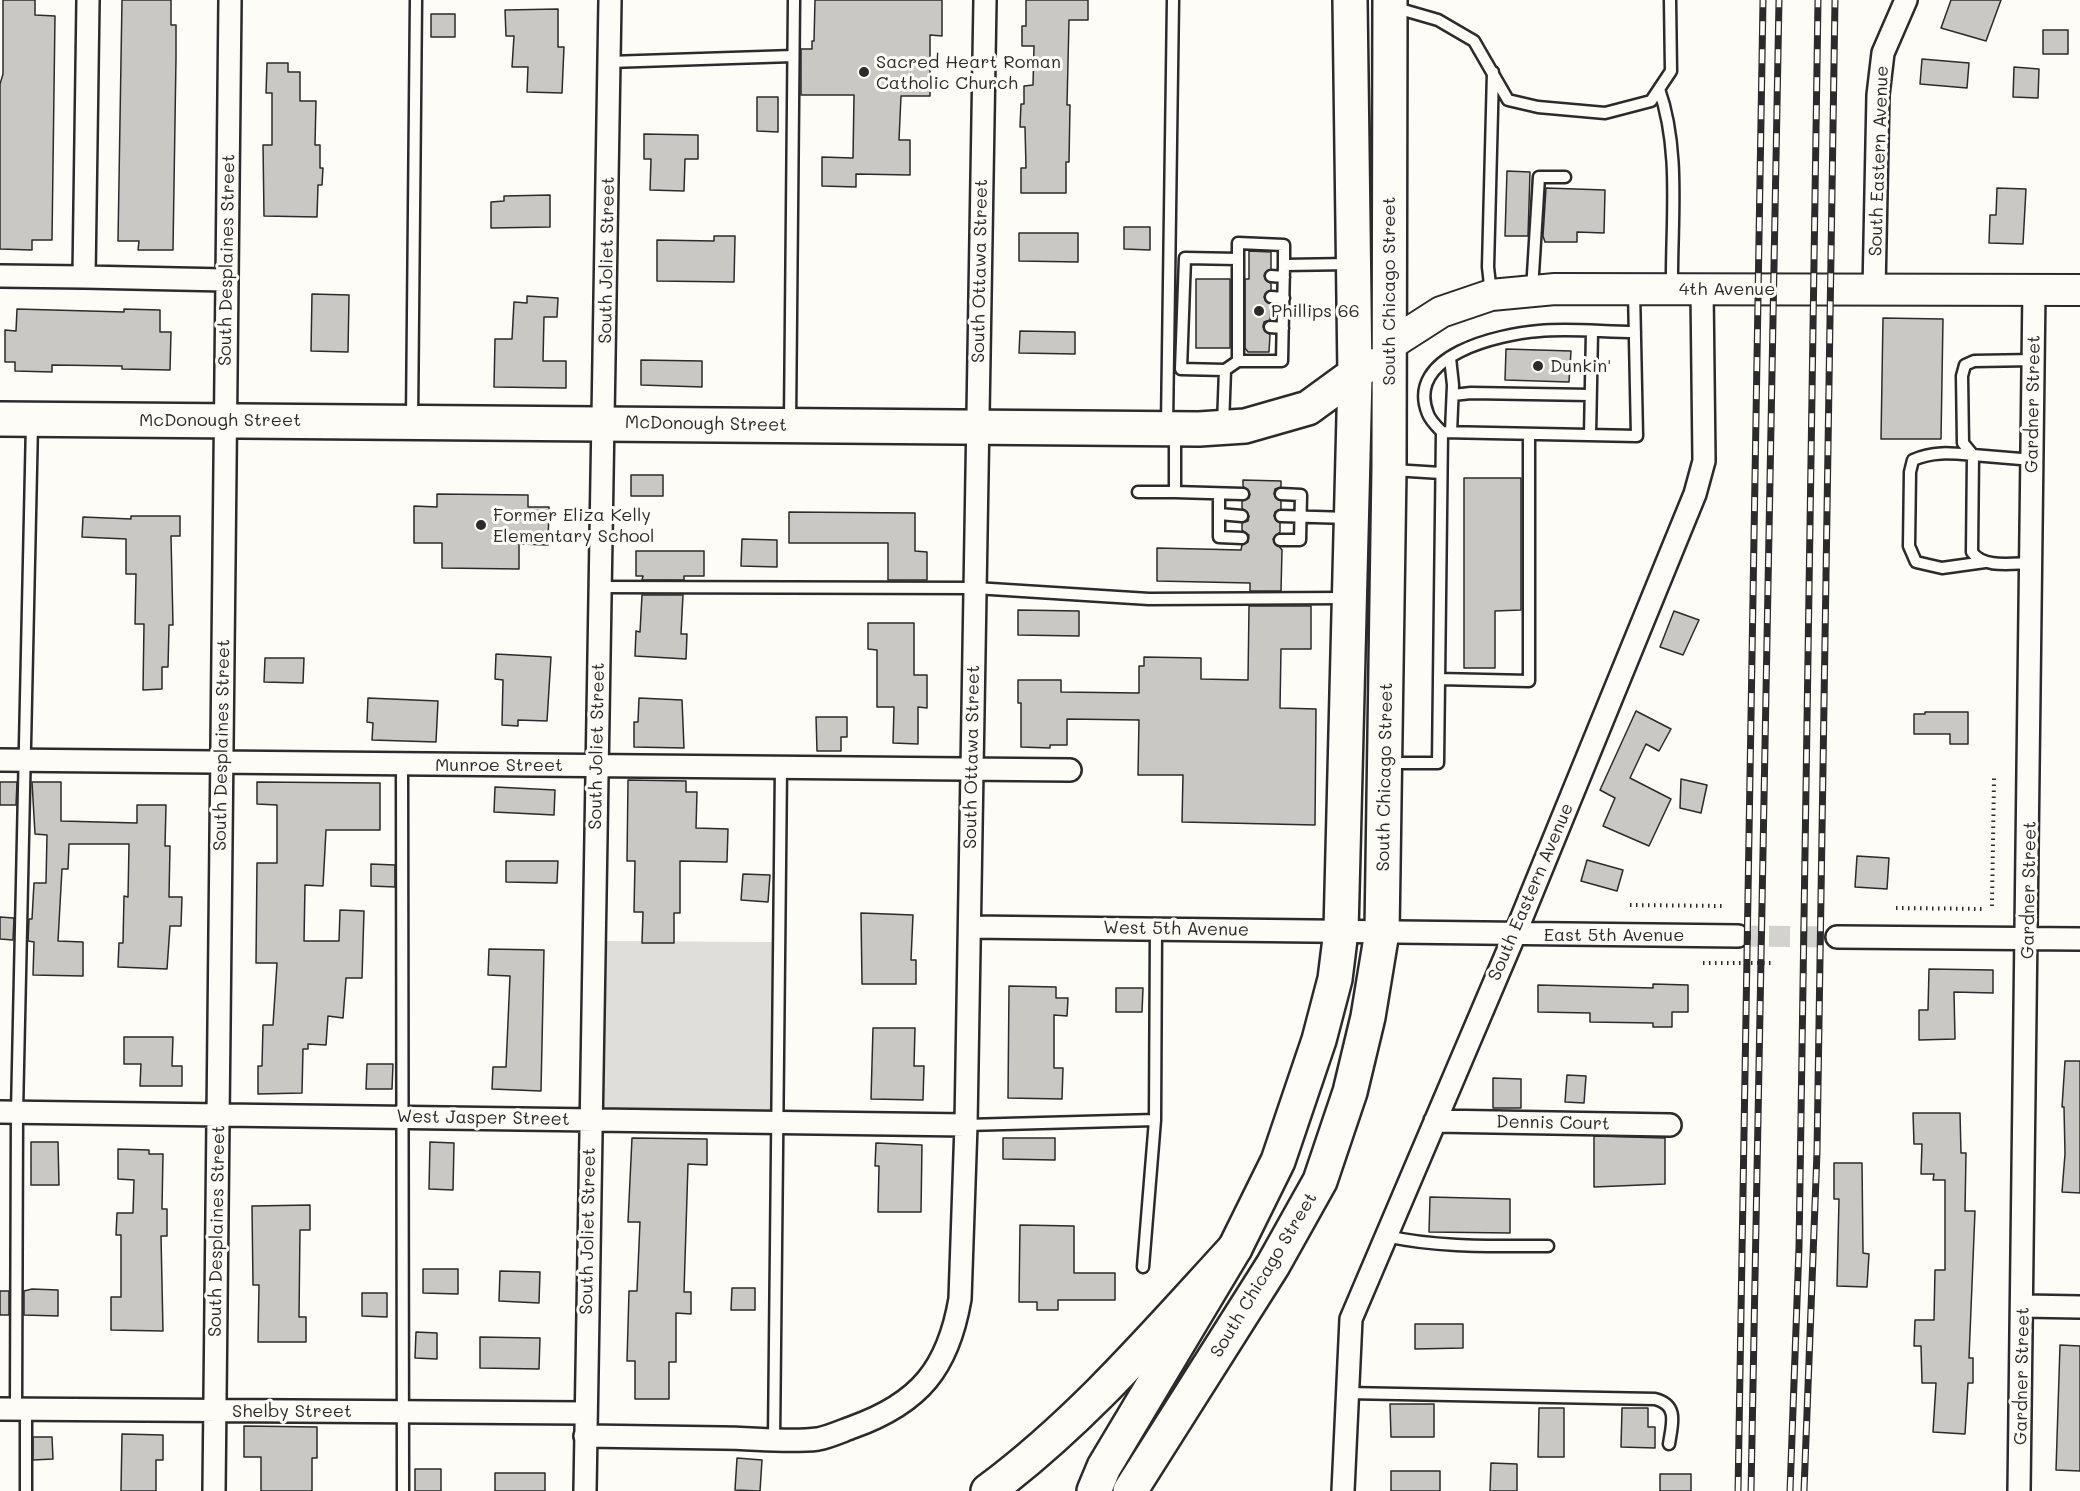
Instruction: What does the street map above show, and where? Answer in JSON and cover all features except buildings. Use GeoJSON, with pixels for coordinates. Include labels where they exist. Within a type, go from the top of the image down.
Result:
{"type":"FeatureCollection","features":[{"type":"Feature","properties":{"kind":"main road","name":"South Chicago Street"},"geometry":{"type":"LineString","coordinates":[[1094,1491],[1104,1467],[1235,1248],[1278,1161],[1319,1040],[1335,979],[1341,931],[1354,376],[1350,0]]}},
{"type":"Feature","properties":{"kind":"main road","name":"South Chicago Street"},"geometry":{"type":"LineString","coordinates":[[1130,1491],[1273,1265],[1320,1181],[1350,1092],[1368,1017],[1382,932],[1389,469],[1390,3]]}},
{"type":"Feature","properties":{"kind":"main road","name":"McDonough Street"},"geometry":{"type":"LineString","coordinates":[[0,419],[790,426],[1171,428],[1245,426],[1308,408],[1354,376],[1388,346]]}},
{"type":"Feature","properties":{"kind":"main road"},"geometry":{"type":"LineString","coordinates":[[988,1491],[1071,1421],[1135,1358],[1235,1248]]}},
{"type":"Feature","properties":{"kind":"street"},"geometry":{"type":"LineString","coordinates":[[84,277],[88,0]]}},
{"type":"Feature","properties":{"kind":"street","name":"South Desplaines Street"},"geometry":{"type":"LineString","coordinates":[[214,1491],[230,0]]}},
{"type":"Feature","properties":{"kind":"street","name":"South Joliet Street"},"geometry":{"type":"LineString","coordinates":[[585,1491],[584,1413],[610,0]]}},
{"type":"Feature","properties":{"kind":"street","name":"South Ottawa Street"},"geometry":{"type":"LineString","coordinates":[[774,1439],[819,1439],[866,1422],[895,1408],[918,1390],[936,1368],[948,1348],[960,1299],[970,927],[985,0]]}},
{"type":"Feature","properties":{"kind":"street","name":"South Eastern Avenue"},"geometry":{"type":"LineString","coordinates":[[1874,290],[1878,95],[1883,53],[1906,0]]}},
{"type":"Feature","properties":{"kind":"street"},"geometry":{"type":"LineString","coordinates":[[0,276],[226,280]]}},
{"type":"Feature","properties":{"kind":"street","name":"4th Avenue"},"geometry":{"type":"LineString","coordinates":[[1388,346],[1441,312],[1491,295],[1532,291],[1634,289],[2080,290]]}},
{"type":"Feature","properties":{"kind":"street","name":"South Eastern Avenue"},"geometry":{"type":"LineString","coordinates":[[1343,1491],[1351,1319],[1515,934],[1695,494],[1704,461],[1702,289]]}},
{"type":"Feature","properties":{"kind":"street","name":"Gardner Street"},"geometry":{"type":"LineString","coordinates":[[2019,1491],[2028,938],[2034,289]]}},
{"type":"Feature","properties":{"kind":"street","name":"Munroe Street"},"geometry":{"type":"LineString","coordinates":[[0,760],[1070,770]]}},
{"type":"Feature","properties":{"kind":"street","name":"West 5th Avenue"},"geometry":{"type":"LineString","coordinates":[[970,927],[1382,932]]}},
{"type":"Feature","properties":{"kind":"street","name":"East 5th Avenue"},"geometry":{"type":"LineString","coordinates":[[1382,932],[1738,936]]}},
{"type":"Feature","properties":{"kind":"street"},"geometry":{"type":"LineString","coordinates":[[1837,937],[2080,939]]}},
{"type":"Feature","properties":{"kind":"street","name":"West Jasper Street"},"geometry":{"type":"LineString","coordinates":[[8,1112],[966,1125]]}},
{"type":"Feature","properties":{"kind":"street","name":"Dennis Court"},"geometry":{"type":"LineString","coordinates":[[1435,1122],[1670,1125]]}},
{"type":"Feature","properties":{"kind":"street"},"geometry":{"type":"LineString","coordinates":[[2023,1306],[2080,1307]]}},
{"type":"Feature","properties":{"kind":"street","name":"Shelby Street"},"geometry":{"type":"LineString","coordinates":[[14,1409],[584,1413]]}},
{"type":"Feature","properties":{"kind":"street"},"geometry":{"type":"LineString","coordinates":[[585,1436],[774,1439]]}},
{"type":"Feature","properties":{"kind":"lane"},"geometry":{"type":"LineString","coordinates":[[412,421],[416,0]]}},
{"type":"Feature","properties":{"kind":"lane"},"geometry":{"type":"LineString","coordinates":[[790,426],[794,0]]}},
{"type":"Feature","properties":{"kind":"lane"},"geometry":{"type":"LineString","coordinates":[[1173,0],[1171,428],[1175,492]]}},
{"type":"Feature","properties":{"kind":"lane"},"geometry":{"type":"LineString","coordinates":[[1390,3],[1438,20],[1474,41],[1508,100],[1538,107],[1605,113],[1651,101],[1671,71],[1670,0]]}},
{"type":"Feature","properties":{"kind":"lane"},"geometry":{"type":"LineString","coordinates":[[609,62],[793,56]]}},
{"type":"Feature","properties":{"kind":"lane"},"geometry":{"type":"LineString","coordinates":[[1491,295],[1488,267],[1493,72]]}},
{"type":"Feature","properties":{"kind":"lane"},"geometry":{"type":"LineString","coordinates":[[1659,89],[1665,106],[1672,161],[1672,289]]}},
{"type":"Feature","properties":{"kind":"lane"},"geometry":{"type":"LineString","coordinates":[[1532,291],[1539,177],[1565,177]]}},
{"type":"Feature","properties":{"kind":"lane"},"geometry":{"type":"LineString","coordinates":[[1238,259],[1185,258],[1181,369],[1225,370],[1238,361],[1282,361],[1284,245],[1238,243],[1238,259],[1244,275],[1243,325],[1238,361]]}},
{"type":"Feature","properties":{"kind":"lane"},"geometry":{"type":"LineString","coordinates":[[1270,276],[1284,271],[1353,264]]}},
{"type":"Feature","properties":{"kind":"lane"},"geometry":{"type":"LineString","coordinates":[[1634,289],[1635,332],[1637,436],[1446,432],[1428,414],[1424,394],[1429,377],[1439,365],[1464,349],[1503,336],[1541,331],[1635,332]]}},
{"type":"Feature","properties":{"kind":"lane"},"geometry":{"type":"LineString","coordinates":[[1271,297],[1284,298]]}},
{"type":"Feature","properties":{"kind":"lane"},"geometry":{"type":"LineString","coordinates":[[1270,327],[1283,328]]}},
{"type":"Feature","properties":{"kind":"lane"},"geometry":{"type":"LineString","coordinates":[[1590,435],[1592,332]]}},
{"type":"Feature","properties":{"kind":"lane"},"geometry":{"type":"LineString","coordinates":[[1385,763],[1438,763],[1441,473],[1453,395],[1450,358]]}},
{"type":"Feature","properties":{"kind":"lane"},"geometry":{"type":"LineString","coordinates":[[1985,562],[1976,558],[1972,552],[1973,455],[1963,443],[1962,376],[1965,365],[1974,361],[2034,360]]}},
{"type":"Feature","properties":{"kind":"lane"},"geometry":{"type":"LineString","coordinates":[[1223,427],[1225,370]]}},
{"type":"Feature","properties":{"kind":"lane"},"geometry":{"type":"LineString","coordinates":[[1453,395],[1471,393],[1590,395]]}},
{"type":"Feature","properties":{"kind":"lane"},"geometry":{"type":"LineString","coordinates":[[26,1491],[14,1409],[8,1112],[26,760],[32,419]]}},
{"type":"Feature","properties":{"kind":"lane"},"geometry":{"type":"LineString","coordinates":[[1439,680],[1529,681],[1529,434]]}},
{"type":"Feature","properties":{"kind":"lane"},"geometry":{"type":"LineString","coordinates":[[2032,563],[1985,562],[1942,568],[1926,566],[1916,562],[1909,546],[1910,472],[1913,460],[1933,453],[2033,460]]}},
{"type":"Feature","properties":{"kind":"lane"},"geometry":{"type":"LineString","coordinates":[[1389,469],[1441,473]]}},
{"type":"Feature","properties":{"kind":"lane"},"geometry":{"type":"LineString","coordinates":[[1138,492],[1243,494]]}},
{"type":"Feature","properties":{"kind":"lane"},"geometry":{"type":"LineString","coordinates":[[1219,494],[1219,537],[1242,538]]}},
{"type":"Feature","properties":{"kind":"lane"},"geometry":{"type":"LineString","coordinates":[[1280,540],[1300,540],[1301,495],[1281,494]]}},
{"type":"Feature","properties":{"kind":"lane"},"geometry":{"type":"LineString","coordinates":[[1219,514],[1242,516]]}},
{"type":"Feature","properties":{"kind":"lane"},"geometry":{"type":"LineString","coordinates":[[1281,516],[1351,518]]}},
{"type":"Feature","properties":{"kind":"lane"},"geometry":{"type":"LineString","coordinates":[[600,586],[975,588],[1149,598],[1349,598]]}},
{"type":"Feature","properties":{"kind":"lane"},"geometry":{"type":"LineString","coordinates":[[402,764],[403,1491]]}},
{"type":"Feature","properties":{"kind":"lane"},"geometry":{"type":"LineString","coordinates":[[774,1439],[781,767]]}},
{"type":"Feature","properties":{"kind":"lane"},"geometry":{"type":"LineString","coordinates":[[1143,1267],[1155,1120],[1156,929]]}},
{"type":"Feature","properties":{"kind":"lane"},"geometry":{"type":"LineString","coordinates":[[966,1125],[1155,1120]]}},
{"type":"Feature","properties":{"kind":"lane"},"geometry":{"type":"LineString","coordinates":[[1386,1236],[1422,1244],[1450,1246],[1548,1246]]}},
{"type":"Feature","properties":{"kind":"lane"},"geometry":{"type":"LineString","coordinates":[[1347,1392],[1656,1399],[1666,1401],[1671,1407],[1673,1417],[1669,1444]]}},
{"type":"Feature","properties":{"kind":"path"},"geometry":{"type":"LineString","coordinates":[[1992,906],[1994,778]]}},
{"type":"Feature","properties":{"kind":"path"},"geometry":{"type":"LineString","coordinates":[[1630,905],[1724,906]]}},
{"type":"Feature","properties":{"kind":"path"},"geometry":{"type":"LineString","coordinates":[[1896,908],[1985,909]]}},
{"type":"Feature","properties":{"kind":"path"},"geometry":{"type":"LineString","coordinates":[[1703,963],[1775,963]]}},
{"type":"Feature","properties":{"kind":"shaded area"},"geometry":{"type":"Polygon","coordinates":[[[596,941],[777,942],[775,1120],[593,1117],[596,941]]]}},
{"type":"Feature","properties":{"kind":"tunnel"},"geometry":{"type":"LineString","coordinates":[[1738,936],[1837,937]]}},
{"type":"Feature","properties":{"kind":"railway"},"geometry":{"type":"LineString","coordinates":[[1738,1491],[1763,0]]}},
{"type":"Feature","properties":{"kind":"railway"},"geometry":{"type":"LineString","coordinates":[[1751,1491],[1779,0]]}},
{"type":"Feature","properties":{"kind":"railway"},"geometry":{"type":"LineString","coordinates":[[1790,1491],[1799,1247],[1818,0]]}},
{"type":"Feature","properties":{"kind":"railway"},"geometry":{"type":"LineString","coordinates":[[1804,1491],[1817,1152],[1835,0]]}},
{"type":"Feature","properties":{"kind":"place","name":"Sacred Heart Roman Catholic Church"},"geometry":{"type":"Point","coordinates":[864,72]}},
{"type":"Feature","properties":{"kind":"place","name":"Phillips 66"},"geometry":{"type":"Point","coordinates":[1259,311]}},
{"type":"Feature","properties":{"kind":"place","name":"Dunkin'"},"geometry":{"type":"Point","coordinates":[1538,366]}},
{"type":"Feature","properties":{"kind":"place","name":"Former Eliza Kelly Elementary School"},"geometry":{"type":"Point","coordinates":[481,525]}}]}
